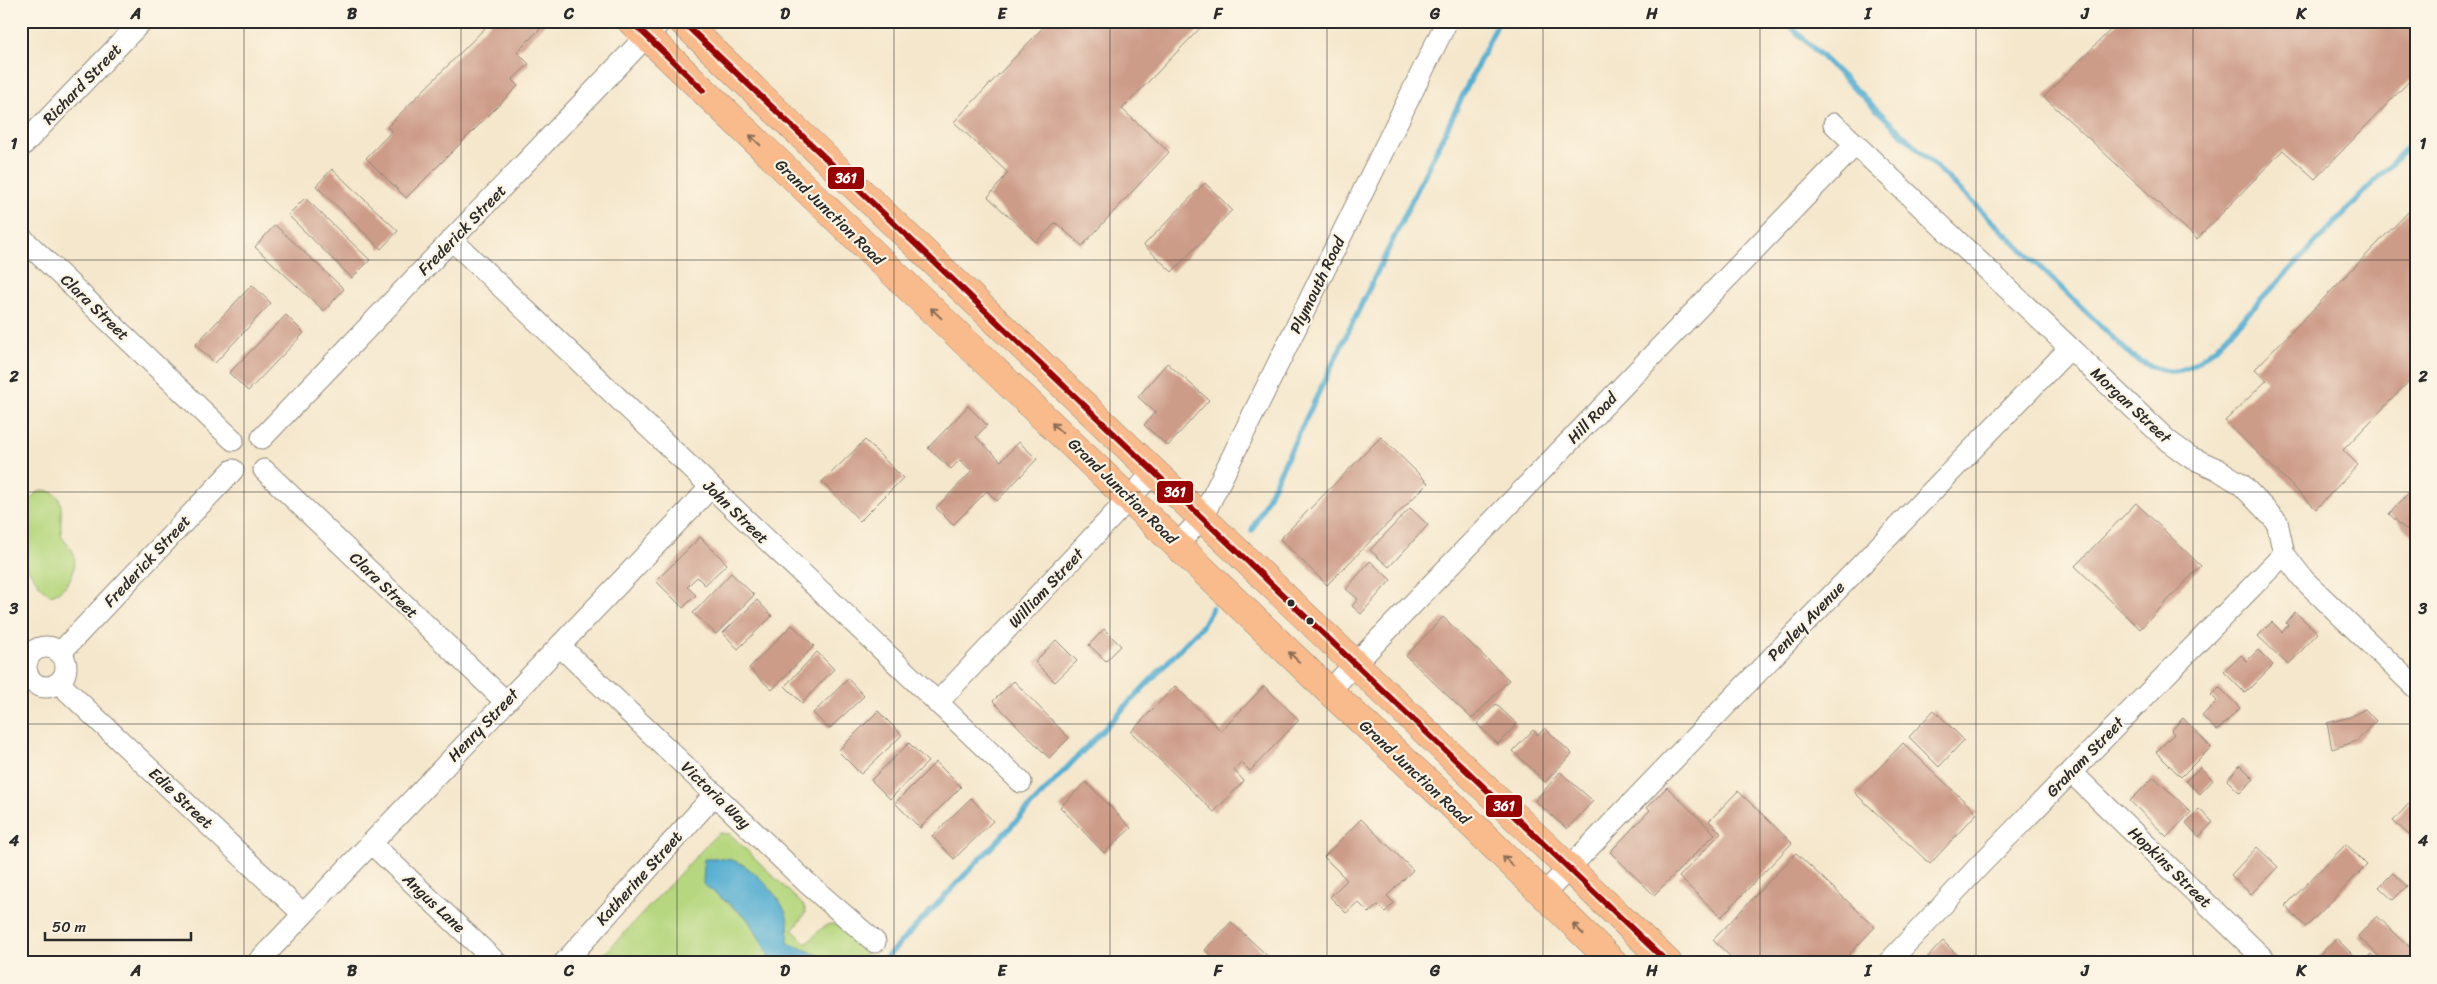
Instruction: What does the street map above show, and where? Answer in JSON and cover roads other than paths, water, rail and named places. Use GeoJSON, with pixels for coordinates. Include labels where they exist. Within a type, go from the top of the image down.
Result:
{"type":"FeatureCollection","features":[{"type":"Feature","properties":{"kind":"highway"},"geometry":{"type":"LineString","coordinates":[[682,21],[1668,963]]}},
{"type":"Feature","properties":{"kind":"highway","name":"Grand Junction Road"},"geometry":{"type":"LineString","coordinates":[[646,26],[971,347],[1329,691],[1448,801],[1614,963]]}},
{"type":"Feature","properties":{"kind":"highway"},"geometry":{"type":"LineString","coordinates":[[971,347],[996,322]]}},
{"type":"Feature","properties":{"kind":"street","name":"Richard Street"},"geometry":{"type":"LineString","coordinates":[[21,147],[142,21]]}},
{"type":"Feature","properties":{"kind":"street","name":"Plymouth Road"},"geometry":{"type":"LineString","coordinates":[[1178,544],[1202,518],[1448,21]]}},
{"type":"Feature","properties":{"kind":"street","name":"Frederick Street"},"geometry":{"type":"LineString","coordinates":[[262,438],[452,240],[646,26]]}},
{"type":"Feature","properties":{"kind":"street","name":"Morgan Street"},"geometry":{"type":"LineString","coordinates":[[1834,124],[2168,441],[2190,457],[2217,469],[2241,484],[2277,522],[2284,554],[2304,580],[2416,688]]}},
{"type":"Feature","properties":{"kind":"street","name":"Hill Road"},"geometry":{"type":"LineString","coordinates":[[1329,691],[1855,145]]}},
{"type":"Feature","properties":{"kind":"street","name":"Clara Street"},"geometry":{"type":"LineString","coordinates":[[21,237],[233,440]]}},
{"type":"Feature","properties":{"kind":"street","name":"John Street"},"geometry":{"type":"LineString","coordinates":[[452,240],[710,488],[1021,782]]}},
{"type":"Feature","properties":{"kind":"street","name":"Penley Avenue"},"geometry":{"type":"LineString","coordinates":[[1543,895],[2070,348]]}},
{"type":"Feature","properties":{"kind":"street"},"geometry":{"type":"LineString","coordinates":[[246,433],[262,438],[268,444],[270,453],[269,461],[264,470],[250,476],[234,470],[228,462],[227,454],[233,440],[246,433]]}},
{"type":"Feature","properties":{"kind":"street","name":"Frederick Street"},"geometry":{"type":"LineString","coordinates":[[60,653],[234,470]]}},
{"type":"Feature","properties":{"kind":"street","name":"Clara Street"},"geometry":{"type":"LineString","coordinates":[[264,470],[505,701]]}},
{"type":"Feature","properties":{"kind":"street","name":"William Street"},"geometry":{"type":"LineString","coordinates":[[937,703],[1154,472]]}},
{"type":"Feature","properties":{"kind":"street","name":"Henry Street"},"geometry":{"type":"LineString","coordinates":[[257,963],[710,488]]}},
{"type":"Feature","properties":{"kind":"street","name":"Graham Street"},"geometry":{"type":"LineString","coordinates":[[1888,963],[1980,865],[2284,554]]}},
{"type":"Feature","properties":{"kind":"street","name":"Victoria Way"},"geometry":{"type":"LineString","coordinates":[[560,646],[806,882],[874,942]]}},
{"type":"Feature","properties":{"kind":"street"},"geometry":{"type":"LineString","coordinates":[[26,648],[53,648],[60,653],[65,662],[66,670],[59,682],[45,687],[26,685],[26,648]]}},
{"type":"Feature","properties":{"kind":"street","name":"Edie Street"},"geometry":{"type":"LineString","coordinates":[[59,682],[304,914]]}},
{"type":"Feature","properties":{"kind":"street","name":"Hopkins Street"},"geometry":{"type":"LineString","coordinates":[[2071,772],[2268,963]]}},
{"type":"Feature","properties":{"kind":"street","name":"Katherine Street"},"geometry":{"type":"LineString","coordinates":[[564,963],[715,794]]}},
{"type":"Feature","properties":{"kind":"street","name":"Angus Lane"},"geometry":{"type":"LineString","coordinates":[[371,843],[496,963]]}},
{"type":"Feature","properties":{"kind":"water"},"geometry":{"type":"Polygon","coordinates":[[[704,859],[731,860],[749,869],[770,888],[781,903],[788,921],[788,943],[839,963],[772,963],[746,917],[703,884],[704,859]]]}},
{"type":"Feature","properties":{"kind":"waterway"},"geometry":{"type":"LineString","coordinates":[[1252,530],[1499,21]]}},
{"type":"Feature","properties":{"kind":"waterway"},"geometry":{"type":"LineString","coordinates":[[1785,21],[2133,357],[2157,369],[2167,371],[2185,369],[2215,348],[2416,138]]}},
{"type":"Feature","properties":{"kind":"waterway"},"geometry":{"type":"LineString","coordinates":[[881,963],[1202,626],[1212,608]]}}]}
